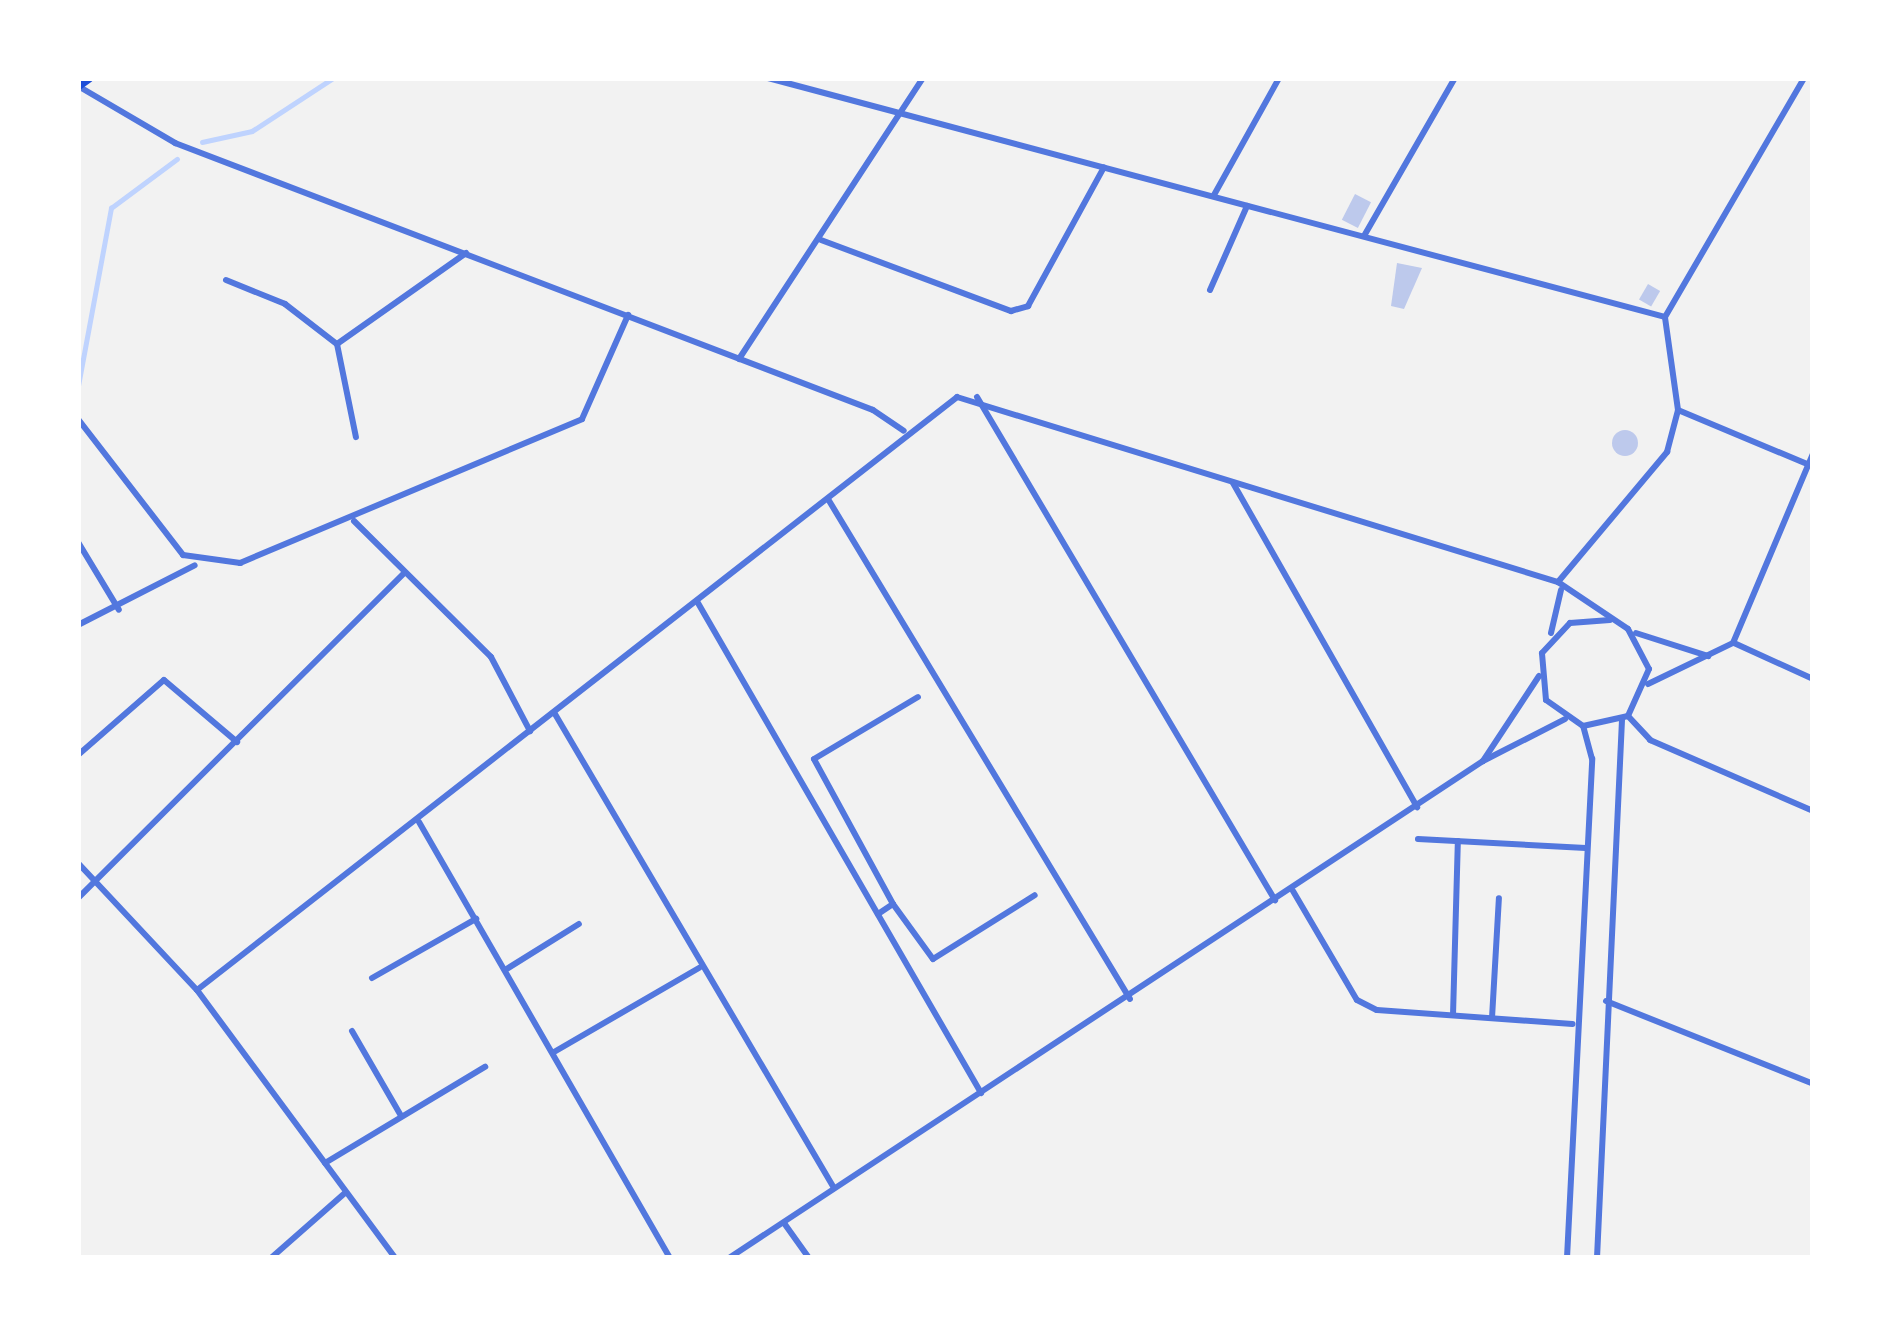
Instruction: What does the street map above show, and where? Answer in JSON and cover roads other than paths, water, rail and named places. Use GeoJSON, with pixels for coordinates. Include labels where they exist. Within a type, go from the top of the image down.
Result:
{"type":"FeatureCollection","features":[{"type":"Feature","properties":{"kind":"main road"},"geometry":{"type":"LineString","coordinates":[[78,85],[88,78]]}},
{"type":"Feature","properties":{"kind":"street"},"geometry":{"type":"LineString","coordinates":[[768,78],[1665,317]]}},
{"type":"Feature","properties":{"kind":"street"},"geometry":{"type":"LineString","coordinates":[[739,359],[923,78]]}},
{"type":"Feature","properties":{"kind":"street"},"geometry":{"type":"LineString","coordinates":[[1213,196],[1279,78]]}},
{"type":"Feature","properties":{"kind":"street"},"geometry":{"type":"LineString","coordinates":[[1364,236],[1455,78]]}},
{"type":"Feature","properties":{"kind":"street"},"geometry":{"type":"LineString","coordinates":[[1483,761],[1539,675],[1560,586],[1666,452],[1678,410],[1665,317],[1804,78]]}},
{"type":"Feature","properties":{"kind":"street"},"geometry":{"type":"LineString","coordinates":[[78,85],[175,143],[628,315],[904,431]]}},
{"type":"Feature","properties":{"kind":"street"},"geometry":{"type":"LineString","coordinates":[[821,240],[1011,311],[1028,306],[1104,167]]}},
{"type":"Feature","properties":{"kind":"street"},"geometry":{"type":"LineString","coordinates":[[1210,290],[1247,206]]}},
{"type":"Feature","properties":{"kind":"street"},"geometry":{"type":"LineString","coordinates":[[337,344],[466,253]]}},
{"type":"Feature","properties":{"kind":"street"},"geometry":{"type":"LineString","coordinates":[[226,280],[285,304],[337,344],[356,437]]}},
{"type":"Feature","properties":{"kind":"street"},"geometry":{"type":"LineString","coordinates":[[78,625],[119,610],[195,565],[274,554],[582,419],[628,315]]}},
{"type":"Feature","properties":{"kind":"street"},"geometry":{"type":"LineString","coordinates":[[976,396],[1275,899]]}},
{"type":"Feature","properties":{"kind":"street"},"geometry":{"type":"LineString","coordinates":[[197,990],[698,603],[904,431],[976,396],[1560,586],[1628,629],[1715,656]]}},
{"type":"Feature","properties":{"kind":"street"},"geometry":{"type":"LineString","coordinates":[[1678,410],[1807,464]]}},
{"type":"Feature","properties":{"kind":"street"},"geometry":{"type":"LineString","coordinates":[[78,419],[195,565]]}},
{"type":"Feature","properties":{"kind":"street"},"geometry":{"type":"LineString","coordinates":[[1597,1258],[1606,1001],[1625,718],[1648,684],[1715,656],[1733,643],[1813,454]]}},
{"type":"Feature","properties":{"kind":"street"},"geometry":{"type":"LineString","coordinates":[[1233,483],[1418,808]]}},
{"type":"Feature","properties":{"kind":"street"},"geometry":{"type":"LineString","coordinates":[[828,499],[1130,999]]}},
{"type":"Feature","properties":{"kind":"street"},"geometry":{"type":"LineString","coordinates":[[353,520],[491,657],[530,731]]}},
{"type":"Feature","properties":{"kind":"street"},"geometry":{"type":"LineString","coordinates":[[78,542],[119,610]]}},
{"type":"Feature","properties":{"kind":"street"},"geometry":{"type":"LineString","coordinates":[[78,898],[102,886],[404,573]]}},
{"type":"Feature","properties":{"kind":"street"},"geometry":{"type":"LineString","coordinates":[[698,603],[981,1094]]}},
{"type":"Feature","properties":{"kind":"street"},"geometry":{"type":"LineString","coordinates":[[1542,653],[1570,623],[1610,620]]}},
{"type":"Feature","properties":{"kind":"street"},"geometry":{"type":"LineString","coordinates":[[1628,629],[1646,654],[1648,684]]}},
{"type":"Feature","properties":{"kind":"street"},"geometry":{"type":"LineString","coordinates":[[1733,643],[1813,679]]}},
{"type":"Feature","properties":{"kind":"street"},"geometry":{"type":"LineString","coordinates":[[1539,675],[1564,719],[1583,726],[1625,718]]}},
{"type":"Feature","properties":{"kind":"street"},"geometry":{"type":"LineString","coordinates":[[78,755],[164,680],[237,742]]}},
{"type":"Feature","properties":{"kind":"street"},"geometry":{"type":"LineString","coordinates":[[918,698],[814,759],[893,904],[933,959],[1035,895]]}},
{"type":"Feature","properties":{"kind":"street"},"geometry":{"type":"LineString","coordinates":[[555,714],[699,968],[834,1188]]}},
{"type":"Feature","properties":{"kind":"street"},"geometry":{"type":"LineString","coordinates":[[1625,718],[1650,740],[1813,811]]}},
{"type":"Feature","properties":{"kind":"street"},"geometry":{"type":"LineString","coordinates":[[728,1258],[1130,999],[1483,761],[1564,719]]}},
{"type":"Feature","properties":{"kind":"street"},"geometry":{"type":"LineString","coordinates":[[1567,1258],[1574,1024],[1586,848],[1583,726]]}},
{"type":"Feature","properties":{"kind":"street"},"geometry":{"type":"LineString","coordinates":[[419,822],[670,1258]]}},
{"type":"Feature","properties":{"kind":"street"},"geometry":{"type":"LineString","coordinates":[[1418,839],[1586,848]]}},
{"type":"Feature","properties":{"kind":"street"},"geometry":{"type":"LineString","coordinates":[[1453,1015],[1457,841]]}},
{"type":"Feature","properties":{"kind":"street"},"geometry":{"type":"LineString","coordinates":[[78,863],[197,990],[395,1258]]}},
{"type":"Feature","properties":{"kind":"street"},"geometry":{"type":"LineString","coordinates":[[1293,891],[1357,1000],[1453,1015],[1574,1024]]}},
{"type":"Feature","properties":{"kind":"street"},"geometry":{"type":"LineString","coordinates":[[1492,1018],[1499,898]]}},
{"type":"Feature","properties":{"kind":"street"},"geometry":{"type":"LineString","coordinates":[[878,914],[893,904]]}},
{"type":"Feature","properties":{"kind":"street"},"geometry":{"type":"LineString","coordinates":[[372,977],[476,919]]}},
{"type":"Feature","properties":{"kind":"street"},"geometry":{"type":"LineString","coordinates":[[505,970],[579,924]]}},
{"type":"Feature","properties":{"kind":"street"},"geometry":{"type":"LineString","coordinates":[[554,1052],[699,968]]}},
{"type":"Feature","properties":{"kind":"street"},"geometry":{"type":"LineString","coordinates":[[1606,1001],[1813,1084]]}},
{"type":"Feature","properties":{"kind":"street"},"geometry":{"type":"LineString","coordinates":[[352,1031],[401,1117]]}},
{"type":"Feature","properties":{"kind":"street"},"geometry":{"type":"LineString","coordinates":[[325,1163],[484,1066]]}},
{"type":"Feature","properties":{"kind":"street"},"geometry":{"type":"LineString","coordinates":[[271,1258],[347,1192]]}},
{"type":"Feature","properties":{"kind":"street"},"geometry":{"type":"LineString","coordinates":[[784,1223],[809,1258]]}},
{"type":"Feature","properties":{"kind":"waterway"},"geometry":{"type":"LineString","coordinates":[[202,142],[252,131],[333,78]]}},
{"type":"Feature","properties":{"kind":"waterway"},"geometry":{"type":"LineString","coordinates":[[78,386],[111,208],[177,159]]}}]}
